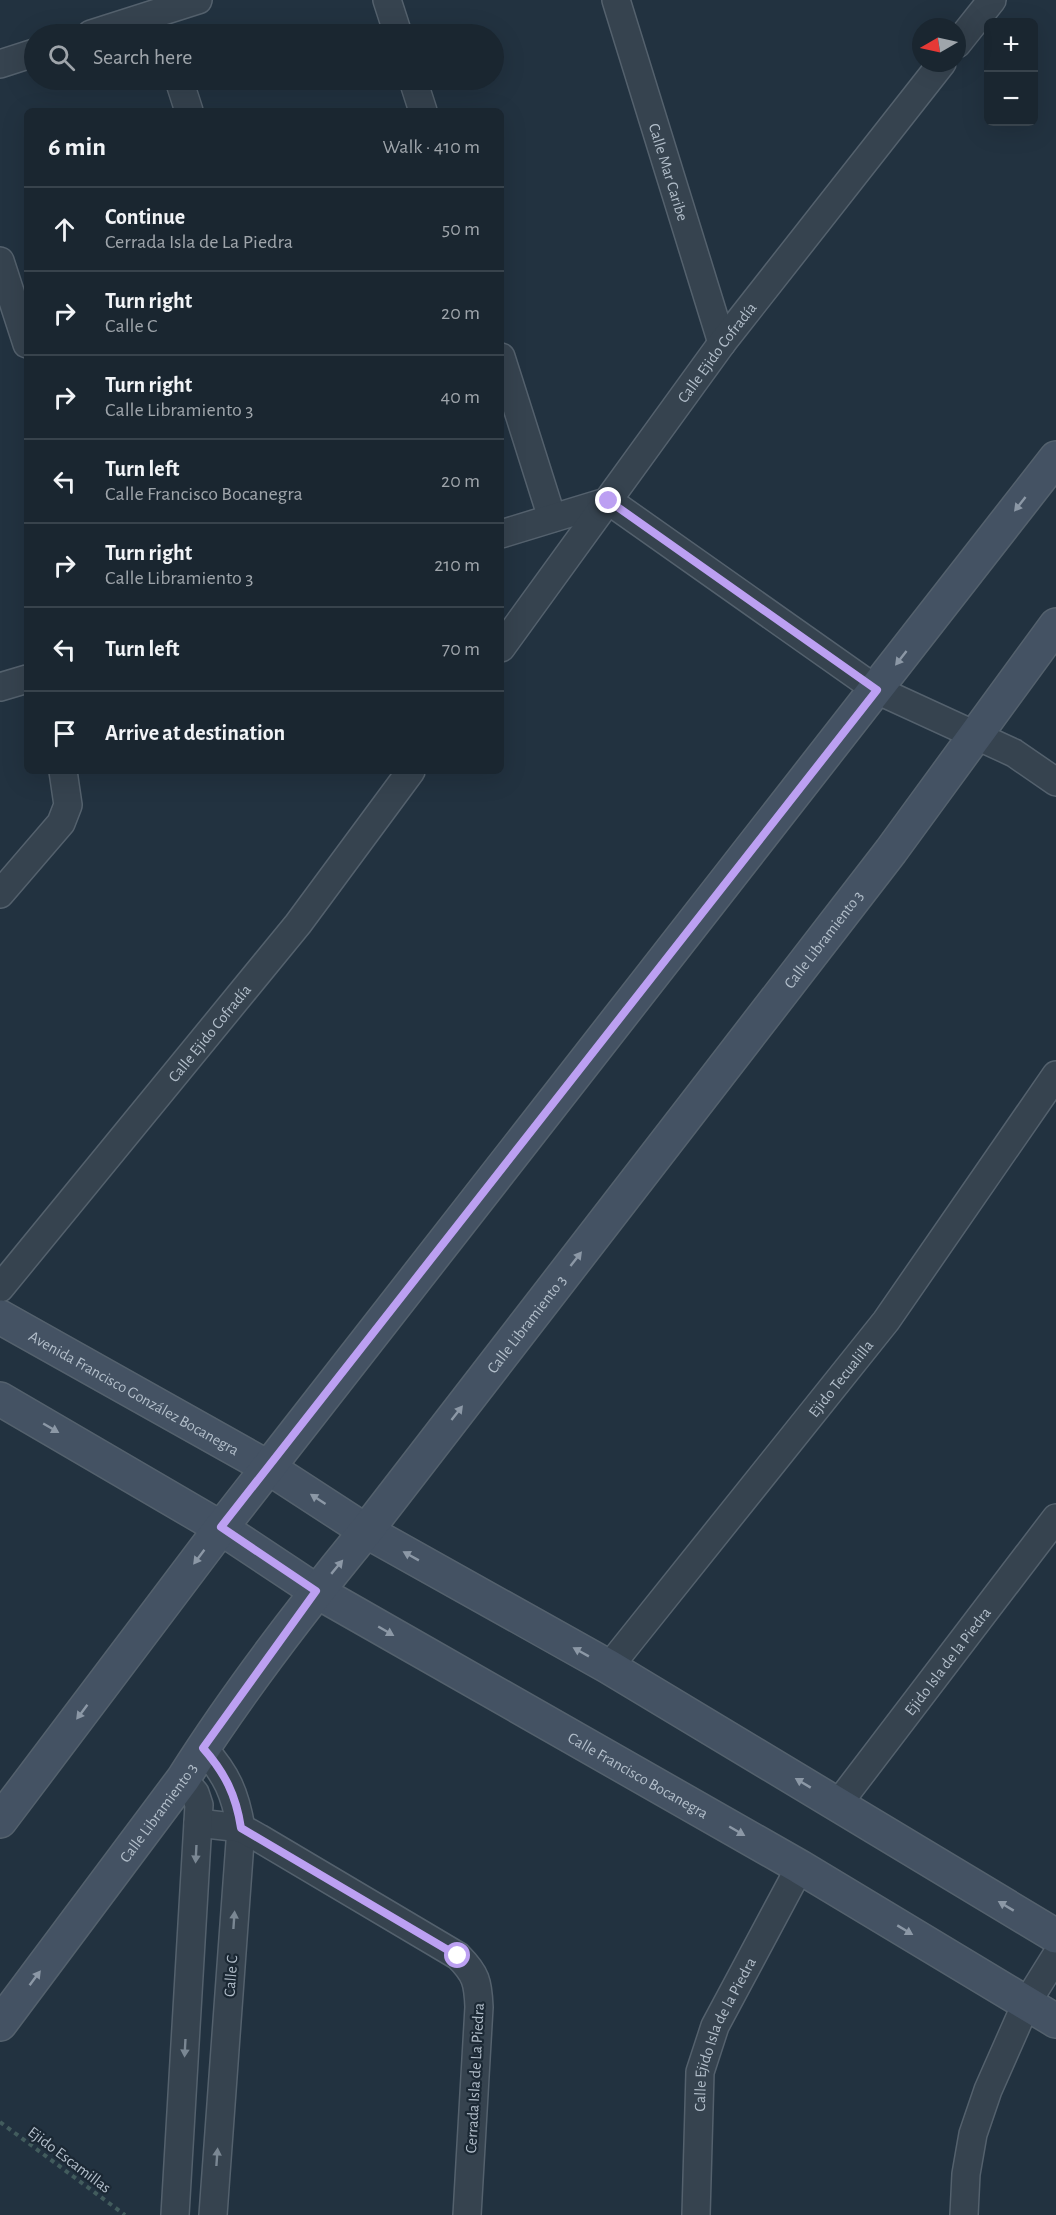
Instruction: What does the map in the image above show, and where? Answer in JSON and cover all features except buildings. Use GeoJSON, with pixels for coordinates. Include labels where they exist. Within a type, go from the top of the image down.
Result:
{"type":"FeatureCollection","features":[{"type":"Feature","properties":{"kind":"street"},"geometry":{"type":"LineString","coordinates":[[128,24],[158,16],[198,0]]}},
{"type":"Feature","properties":{"kind":"street"},"geometry":{"type":"LineString","coordinates":[[387,0],[395,24]]}},
{"type":"Feature","properties":{"kind":"street","name":"Calle Mar Caribe"},"geometry":{"type":"LineString","coordinates":[[616,0],[722,343]]}},
{"type":"Feature","properties":{"kind":"street"},"geometry":{"type":"LineString","coordinates":[[966,33],[992,0]]}},
{"type":"Feature","properties":{"kind":"street"},"geometry":{"type":"LineString","coordinates":[[0,64],[24,56]]}},
{"type":"Feature","properties":{"kind":"street","name":"Calle Ejido Cofradía"},"geometry":{"type":"LineString","coordinates":[[504,644],[722,343],[935,72]]}},
{"type":"Feature","properties":{"kind":"street"},"geometry":{"type":"LineString","coordinates":[[182,90],[188,108]]}},
{"type":"Feature","properties":{"kind":"street"},"geometry":{"type":"LineString","coordinates":[[416,90],[422,108]]}},
{"type":"Feature","properties":{"kind":"street"},"geometry":{"type":"LineString","coordinates":[[0,261],[24,335]]}},
{"type":"Feature","properties":{"kind":"street"},"geometry":{"type":"LineString","coordinates":[[504,366],[552,518]]}},
{"type":"Feature","properties":{"kind":"street"},"geometry":{"type":"LineString","coordinates":[[0,1821],[221,1527],[1056,458]]}},
{"type":"Feature","properties":{"kind":"street"},"geometry":{"type":"LineString","coordinates":[[504,533],[609,501],[877,690],[973,737],[1014,753],[1056,782]]}},
{"type":"Feature","properties":{"kind":"street","name":"Calle Libramiento 3"},"geometry":{"type":"LineString","coordinates":[[0,2024],[183,1779],[316,1591],[366,1531],[884,861],[1056,625]]}},
{"type":"Feature","properties":{"kind":"street"},"geometry":{"type":"LineString","coordinates":[[0,687],[24,680]]}},
{"type":"Feature","properties":{"kind":"street"},"geometry":{"type":"LineString","coordinates":[[0,894],[61,824],[68,805],[63,774]]}},
{"type":"Feature","properties":{"kind":"street","name":"Calle Ejido Cofradía"},"geometry":{"type":"LineString","coordinates":[[0,1288],[298,924],[409,774]]}},
{"type":"Feature","properties":{"kind":"street","name":"Ejido Tecualilla"},"geometry":{"type":"LineString","coordinates":[[609,1667],[886,1322],[1056,1075]]}},
{"type":"Feature","properties":{"kind":"street","name":"Avenida Francisco González Bocanegra"},"geometry":{"type":"LineString","coordinates":[[0,1317],[269,1468]]}},
{"type":"Feature","properties":{"kind":"street"},"geometry":{"type":"LineString","coordinates":[[0,1399],[221,1527]]}},
{"type":"Feature","properties":{"kind":"street"},"geometry":{"type":"LineString","coordinates":[[269,1468],[366,1531],[609,1667],[1056,1936]]}},
{"type":"Feature","properties":{"kind":"street","name":"Ejido Isla de la Piedra"},"geometry":{"type":"LineString","coordinates":[[837,1804],[1056,1518]]}},
{"type":"Feature","properties":{"kind":"street","name":"Calle Francisco Bocanegra"},"geometry":{"type":"LineString","coordinates":[[221,1527],[316,1591],[800,1867],[1056,2021]]}},
{"type":"Feature","properties":{"kind":"street","name":"Calle C"},"geometry":{"type":"LineString","coordinates":[[203,1748],[223,1770],[232,1789],[241,1828],[213,2215]]}},
{"type":"Feature","properties":{"kind":"street"},"geometry":{"type":"LineString","coordinates":[[175,2215],[199,1805],[195,1793],[183,1779]]}},
{"type":"Feature","properties":{"kind":"street","name":"Cerrada Isla de La Piedra"},"geometry":{"type":"LineString","coordinates":[[198,1823],[241,1828],[458,1956],[473,1971],[478,1990],[479,2007],[467,2215]]}},
{"type":"Feature","properties":{"kind":"street","name":"Calle Ejido Isla de la Piedra"},"geometry":{"type":"LineString","coordinates":[[696,2215],[700,2072],[715,2026],[800,1867]]}},
{"type":"Feature","properties":{"kind":"street"},"geometry":{"type":"LineString","coordinates":[[964,2215],[966,2174],[973,2134],[988,2090],[1026,2004],[1056,1956]]}},
{"type":"Feature","properties":{"kind":"path","name":"Ejido Escamillas"},"geometry":{"type":"LineString","coordinates":[[0,2122],[125,2215]]}},
{"type":"Feature","properties":{"kind":"route"},"geometry":{"type":"LineString","coordinates":[[458,1956],[241,1828],[232,1789],[223,1770],[203,1748],[316,1591],[221,1527],[877,690],[609,501]]}}]}
